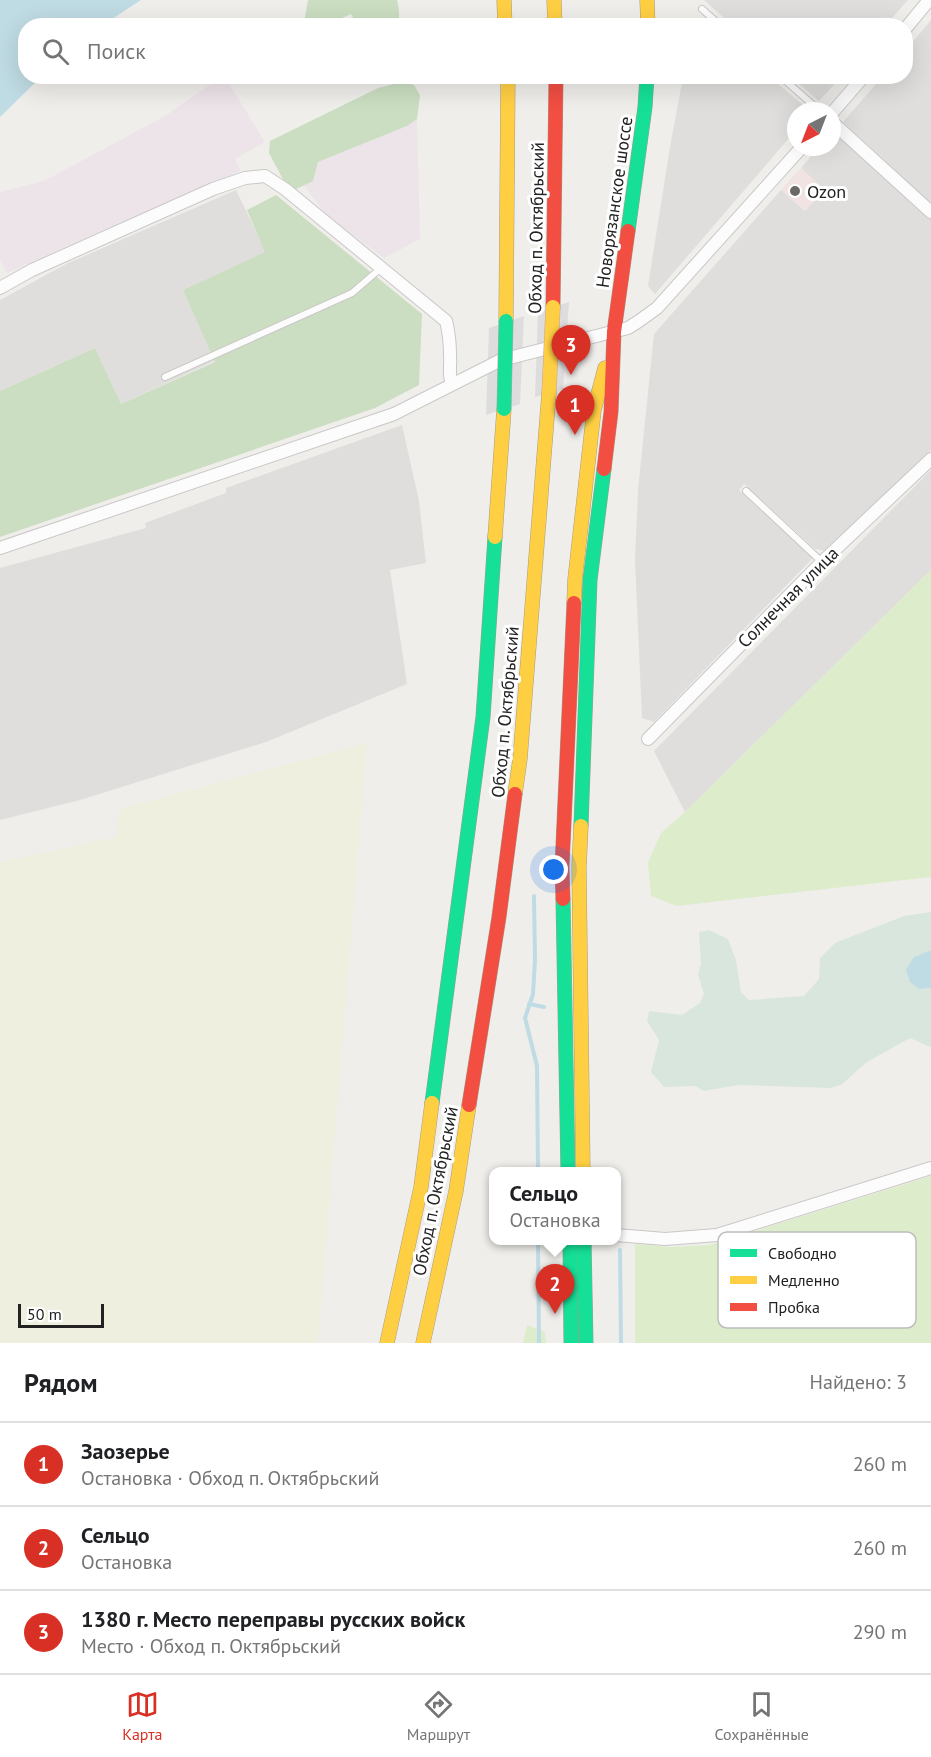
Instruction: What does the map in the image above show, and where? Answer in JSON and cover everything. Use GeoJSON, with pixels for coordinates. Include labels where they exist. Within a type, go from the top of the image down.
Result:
{"type":"FeatureCollection","features":[{"type":"Feature","properties":{"kind":"main road"},"geometry":{"type":"LineString","coordinates":[[504,0],[505,18]]}},
{"type":"Feature","properties":{"kind":"main road"},"geometry":{"type":"LineString","coordinates":[[554,0],[555,18]]}},
{"type":"Feature","properties":{"kind":"main road"},"geometry":{"type":"LineString","coordinates":[[647,0],[648,18]]}},
{"type":"Feature","properties":{"kind":"main road","name":"Обход п. Октябрьский"},"geometry":{"type":"LineString","coordinates":[[387,1343],[421,1187],[483,717],[504,409],[508,84]]}},
{"type":"Feature","properties":{"kind":"main road","name":"Обход п. Октябрьский"},"geometry":{"type":"LineString","coordinates":[[423,1343],[456,1191],[499,917],[520,759],[549,393],[553,307],[556,84]]}},
{"type":"Feature","properties":{"kind":"main road","name":"Новорязанское шоссе"},"geometry":{"type":"LineString","coordinates":[[614,332],[646,84]]}},
{"type":"Feature","properties":{"kind":"main road"},"geometry":{"type":"LineString","coordinates":[[568,1167],[562,867],[575,579],[594,410],[614,332]]}},
{"type":"Feature","properties":{"kind":"main road"},"geometry":{"type":"LineString","coordinates":[[583,1167],[579,867],[590,580],[611,412],[614,332]]}},
{"type":"Feature","properties":{"kind":"main road"},"geometry":{"type":"LineString","coordinates":[[570,1245],[571,1343]]}},
{"type":"Feature","properties":{"kind":"main road"},"geometry":{"type":"LineString","coordinates":[[584,1245],[586,1343]]}},
{"type":"Feature","properties":{"kind":"street"},"geometry":{"type":"LineString","coordinates":[[913,19],[929,0]]}},
{"type":"Feature","properties":{"kind":"street"},"geometry":{"type":"LineString","coordinates":[[841,103],[857,84]]}},
{"type":"Feature","properties":{"kind":"street"},"geometry":{"type":"LineString","coordinates":[[841,130],[931,212]]}},
{"type":"Feature","properties":{"kind":"street"},"geometry":{"type":"LineString","coordinates":[[0,548],[394,414],[501,360],[628,328],[657,308],[794,156]]}},
{"type":"Feature","properties":{"kind":"street"},"geometry":{"type":"LineString","coordinates":[[0,288],[32,270],[213,189],[244,178],[265,176],[285,189],[446,321],[449,333],[449,377],[452,384]]}},
{"type":"Feature","properties":{"kind":"street","name":"Солнечная улица"},"geometry":{"type":"LineString","coordinates":[[648,739],[822,562],[931,459]]}},
{"type":"Feature","properties":{"kind":"street"},"geometry":{"type":"LineString","coordinates":[[727,1232],[931,1168]]}},
{"type":"Feature","properties":{"kind":"street"},"geometry":{"type":"LineString","coordinates":[[621,1235],[665,1239],[718,1235]]}},
{"type":"Feature","properties":{"kind":"lane"},"geometry":{"type":"LineString","coordinates":[[702,9],[713,18]]}},
{"type":"Feature","properties":{"kind":"lane"},"geometry":{"type":"LineString","coordinates":[[789,84],[810,102]]}},
{"type":"Feature","properties":{"kind":"lane"},"geometry":{"type":"LineString","coordinates":[[165,377],[352,293],[381,268]]}},
{"type":"Feature","properties":{"kind":"lane"},"geometry":{"type":"LineString","coordinates":[[746,491],[822,562]]}},
{"type":"Feature","properties":{"kind":"shaded area"},"geometry":{"type":"Polygon","coordinates":[[[704,0],[908,0],[892,18],[724,18],[704,0]]]}},
{"type":"Feature","properties":{"kind":"shaded area"},"geometry":{"type":"Polygon","coordinates":[[[931,20],[931,203],[843,122],[876,84],[913,84],[913,42],[931,20]]]}},
{"type":"Feature","properties":{"kind":"shaded area"},"geometry":{"type":"Polygon","coordinates":[[[211,84],[229,84],[265,142],[235,159],[241,171],[7,273],[0,260],[0,192],[44,181],[165,116],[211,84]]]}},
{"type":"Feature","properties":{"kind":"shaded area"},"geometry":{"type":"Polygon","coordinates":[[[682,84],[778,84],[799,102],[787,102],[787,140],[655,294],[648,286],[682,84]]]}},
{"type":"Feature","properties":{"kind":"shaded area"},"geometry":{"type":"Polygon","coordinates":[[[799,84],[835,84],[819,101],[799,84]]]}},
{"type":"Feature","properties":{"kind":"shaded area"},"geometry":{"type":"Polygon","coordinates":[[[417,119],[420,239],[384,258],[327,216],[304,185],[313,181],[318,162],[407,126],[417,119]]]}},
{"type":"Feature","properties":{"kind":"shaded area"},"geometry":{"type":"Polygon","coordinates":[[[841,136],[931,219],[931,450],[826,551],[815,549],[744,484],[739,490],[813,558],[654,722],[642,718],[635,560],[638,490],[654,334],[781,190],[805,211],[824,190],[801,168],[811,156],[841,156],[841,136]]]}},
{"type":"Feature","properties":{"kind":"shaded area"},"geometry":{"type":"Polygon","coordinates":[[[801,168],[824,189],[805,211],[781,190],[801,168]]]}},
{"type":"Feature","properties":{"kind":"shaded area"},"geometry":{"type":"Polygon","coordinates":[[[236,190],[266,252],[183,290],[215,361],[121,404],[95,348],[0,391],[0,300],[66,264],[236,190]]]}},
{"type":"Feature","properties":{"kind":"shaded area"},"geometry":{"type":"Polygon","coordinates":[[[402,425],[419,501],[426,563],[390,570],[407,684],[266,742],[80,800],[0,820],[0,568],[146,528],[145,523],[226,493],[226,488],[402,425]]]}},
{"type":"Feature","properties":{"kind":"shaded area"},"geometry":{"type":"Polygon","coordinates":[[[931,470],[931,570],[685,812],[654,751],[931,470]]]}},
{"type":"Feature","properties":{"kind":"shaded area"},"geometry":{"type":"Polygon","coordinates":[[[931,912],[931,950],[914,957],[919,989],[931,988],[930,1047],[910,1038],[867,1062],[841,1085],[830,1088],[738,1085],[704,1091],[695,1086],[664,1087],[651,1072],[659,1040],[647,1021],[649,1011],[682,1015],[700,1003],[704,994],[698,974],[701,964],[699,932],[709,930],[728,939],[736,960],[741,992],[749,1000],[804,996],[819,979],[820,958],[835,943],[904,916],[931,912]]]}},
{"type":"Feature","properties":{"kind":"green space"},"geometry":{"type":"Polygon","coordinates":[[[308,0],[397,0],[399,10],[399,18],[353,18],[351,14],[342,18],[305,18],[308,0]]]}},
{"type":"Feature","properties":{"kind":"green space"},"geometry":{"type":"Polygon","coordinates":[[[393,84],[414,85],[420,95],[417,119],[407,126],[318,162],[313,181],[292,191],[285,183],[269,153],[270,141],[378,88],[393,84]]]}},
{"type":"Feature","properties":{"kind":"green space"},"geometry":{"type":"Polygon","coordinates":[[[276,195],[422,314],[419,385],[375,408],[0,537],[0,391],[95,348],[121,404],[215,362],[183,290],[265,252],[247,210],[276,195]]]}},
{"type":"Feature","properties":{"kind":"green space"},"geometry":{"type":"Polygon","coordinates":[[[931,570],[931,877],[677,906],[651,896],[648,862],[661,833],[931,570]]]}},
{"type":"Feature","properties":{"kind":"green space"},"geometry":{"type":"Polygon","coordinates":[[[367,743],[318,1343],[0,1343],[0,862],[117,837],[119,809],[367,743]]]}},
{"type":"Feature","properties":{"kind":"green space"},"geometry":{"type":"Polygon","coordinates":[[[931,1176],[931,1343],[635,1343],[635,1244],[671,1247],[718,1243],[718,1328],[916,1328],[916,1232],[752,1232],[931,1176]]]}},
{"type":"Feature","properties":{"kind":"green space"},"geometry":{"type":"Polygon","coordinates":[[[527,1325],[545,1332],[546,1343],[523,1343],[527,1325]]]}},
{"type":"Feature","properties":{"kind":"water"},"geometry":{"type":"Polygon","coordinates":[[[0,0],[141,0],[114,18],[18,18],[18,84],[34,84],[0,117],[0,0]]]}},
{"type":"Feature","properties":{"kind":"water"},"geometry":{"type":"Polygon","coordinates":[[[931,950],[931,988],[919,989],[910,982],[906,970],[914,957],[931,950]]]}},
{"type":"Feature","properties":{"kind":"pier"},"geometry":{"type":"Polygon","coordinates":[[[569,302],[563,389],[535,397],[538,312],[569,302]]]}},
{"type":"Feature","properties":{"kind":"pier"},"geometry":{"type":"Polygon","coordinates":[[[524,316],[520,404],[486,415],[489,328],[524,316]]]}},
{"type":"Feature","properties":{"kind":"waterway"},"geometry":{"type":"LineString","coordinates":[[534,896],[533,994],[525,1018],[537,1066],[538,1167]]}},
{"type":"Feature","properties":{"kind":"waterway"},"geometry":{"type":"LineString","coordinates":[[529,1004],[544,1007]]}},
{"type":"Feature","properties":{"kind":"waterway"},"geometry":{"type":"LineString","coordinates":[[538,1245],[539,1343]]}},
{"type":"Feature","properties":{"kind":"waterway"},"geometry":{"type":"LineString","coordinates":[[620,1250],[621,1343]]}},
{"type":"Feature","properties":{"kind":"traffic: fast"},"geometry":{"type":"LineString","coordinates":[[628,231],[646,84]]}},
{"type":"Feature","properties":{"kind":"traffic: fast"},"geometry":{"type":"LineString","coordinates":[[504,409],[506,321]]}},
{"type":"Feature","properties":{"kind":"traffic: fast"},"geometry":{"type":"LineString","coordinates":[[581,826],[590,580],[604,469]]}},
{"type":"Feature","properties":{"kind":"traffic: fast"},"geometry":{"type":"LineString","coordinates":[[432,1103],[483,717],[495,537]]}},
{"type":"Feature","properties":{"kind":"traffic: fast"},"geometry":{"type":"LineString","coordinates":[[563,899],[568,1167]]}},
{"type":"Feature","properties":{"kind":"traffic: fast"},"geometry":{"type":"LineString","coordinates":[[570,1245],[571,1343]]}},
{"type":"Feature","properties":{"kind":"traffic: fast"},"geometry":{"type":"LineString","coordinates":[[584,1245],[586,1343]]}},
{"type":"Feature","properties":{"kind":"traffic: slow"},"geometry":{"type":"LineString","coordinates":[[504,0],[505,18]]}},
{"type":"Feature","properties":{"kind":"traffic: slow"},"geometry":{"type":"LineString","coordinates":[[554,0],[555,18]]}},
{"type":"Feature","properties":{"kind":"traffic: slow"},"geometry":{"type":"LineString","coordinates":[[647,0],[648,18]]}},
{"type":"Feature","properties":{"kind":"traffic: slow"},"geometry":{"type":"LineString","coordinates":[[506,321],[508,84]]}},
{"type":"Feature","properties":{"kind":"traffic: slow"},"geometry":{"type":"LineString","coordinates":[[549,393],[553,307]]}},
{"type":"Feature","properties":{"kind":"traffic: slow"},"geometry":{"type":"LineString","coordinates":[[574,603],[594,410],[605,368]]}},
{"type":"Feature","properties":{"kind":"traffic: slow"},"geometry":{"type":"LineString","coordinates":[[515,794],[520,759],[549,393]]}},
{"type":"Feature","properties":{"kind":"traffic: slow"},"geometry":{"type":"LineString","coordinates":[[495,537],[504,409]]}},
{"type":"Feature","properties":{"kind":"traffic: slow"},"geometry":{"type":"LineString","coordinates":[[581,826],[579,867],[583,1167]]}},
{"type":"Feature","properties":{"kind":"traffic: slow"},"geometry":{"type":"LineString","coordinates":[[387,1343],[421,1187],[432,1103]]}},
{"type":"Feature","properties":{"kind":"traffic: slow"},"geometry":{"type":"LineString","coordinates":[[423,1343],[456,1191],[469,1105]]}},
{"type":"Feature","properties":{"kind":"traffic: jam"},"geometry":{"type":"LineString","coordinates":[[553,307],[556,84]]}},
{"type":"Feature","properties":{"kind":"traffic: jam"},"geometry":{"type":"LineString","coordinates":[[604,469],[611,412],[614,332],[628,231]]}},
{"type":"Feature","properties":{"kind":"traffic: jam"},"geometry":{"type":"LineString","coordinates":[[563,899],[562,867],[574,603]]}},
{"type":"Feature","properties":{"kind":"traffic: jam"},"geometry":{"type":"LineString","coordinates":[[469,1105],[499,917],[515,794]]}},
{"type":"Feature","properties":{"kind":"place","name":"Ozon"},"geometry":{"type":"Point","coordinates":[795,191]}},
{"type":"Feature","properties":{"kind":"place","name":"1380 г. Место переправы русских войск"},"geometry":{"type":"Point","coordinates":[571,375]}},
{"type":"Feature","properties":{"kind":"place","name":"Заозерье"},"geometry":{"type":"Point","coordinates":[575,435]}},
{"type":"Feature","properties":{"kind":"place","name":"Сельцо"},"geometry":{"type":"Point","coordinates":[555,1314]}}]}
